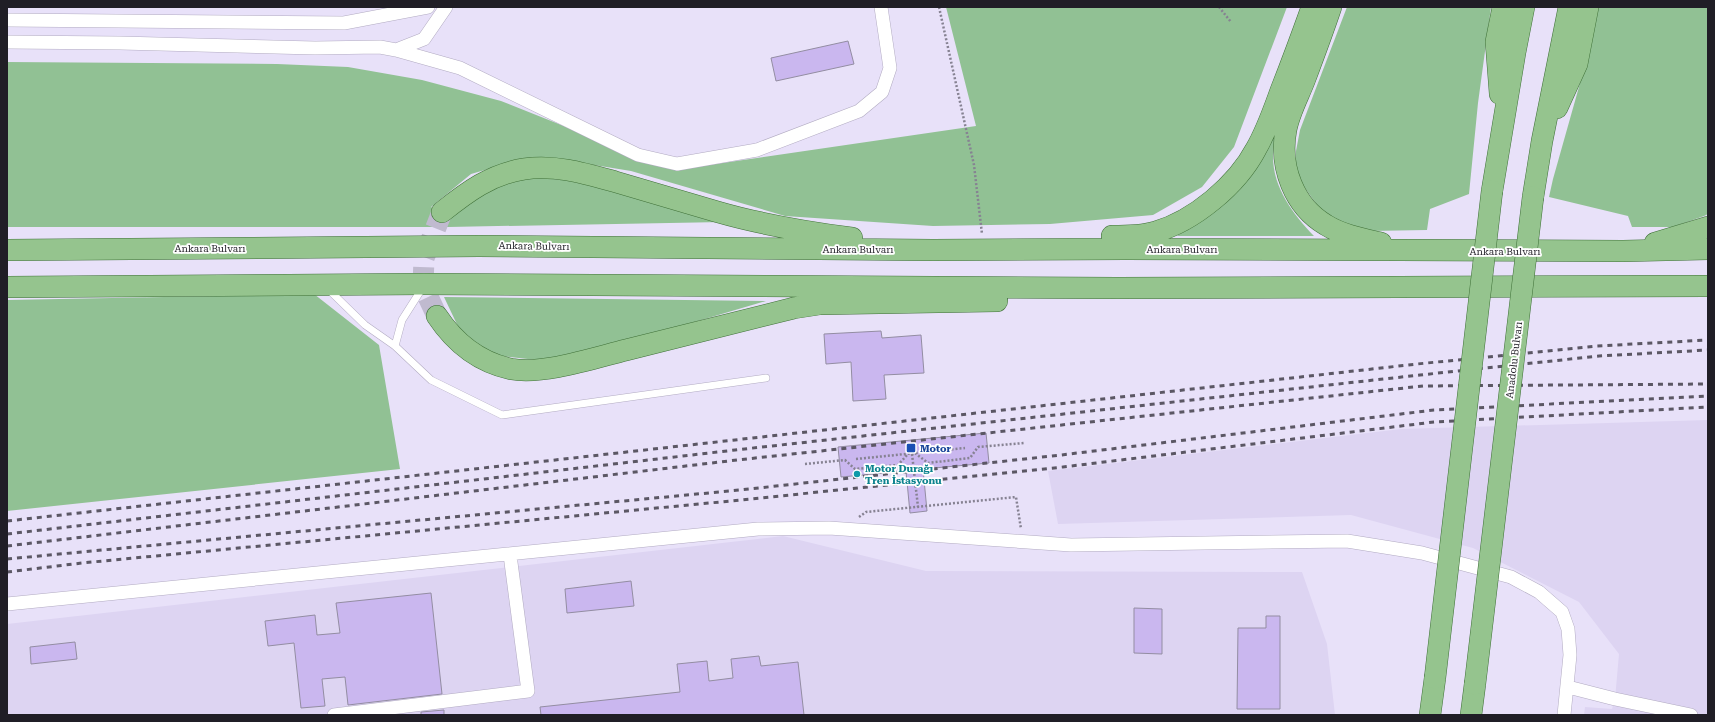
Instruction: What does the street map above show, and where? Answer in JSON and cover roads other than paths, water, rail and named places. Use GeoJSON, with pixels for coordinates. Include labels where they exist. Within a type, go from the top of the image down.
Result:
{"type":"FeatureCollection","features":[{"type":"Feature","properties":{"kind":"main road"},"geometry":{"type":"LineString","coordinates":[[442,212],[484,181],[503,174],[525,169],[555,168],[641,189],[764,225],[933,250],[983,236],[1086,237],[1154,233],[1175,224],[1198,211],[1218,196],[1235,178],[1256,149],[1271,115],[1312,7]]}},
{"type":"Feature","properties":{"kind":"main road"},"geometry":{"type":"LineString","coordinates":[[1331,7],[1286,130],[1285,163],[1290,182],[1296,196],[1313,216],[1327,226],[1342,232],[1411,250]]}},
{"type":"Feature","properties":{"kind":"main road"},"geometry":{"type":"LineString","coordinates":[[1502,126],[1496,42],[1503,7]]}},
{"type":"Feature","properties":{"kind":"main road"},"geometry":{"type":"LineString","coordinates":[[1430,715],[1492,191],[1502,126],[1524,7]]}},
{"type":"Feature","properties":{"kind":"main road","name":"Anadolu Bulvarı"},"geometry":{"type":"LineString","coordinates":[[1471,715],[1533,197],[1542,141],[1569,7]]}},
{"type":"Feature","properties":{"kind":"main road"},"geometry":{"type":"LineString","coordinates":[[1542,141],[1577,64],[1588,7]]}},
{"type":"Feature","properties":{"kind":"main road"},"geometry":{"type":"LineString","coordinates":[[1623,251],[1708,227]]}},
{"type":"Feature","properties":{"kind":"main road","name":"Ankara Bulvarı"},"geometry":{"type":"LineString","coordinates":[[7,250],[487,246],[933,250],[1623,251],[1708,249]]}},
{"type":"Feature","properties":{"kind":"main road"},"geometry":{"type":"LineString","coordinates":[[7,287],[424,284],[1118,288],[1708,286]]}},
{"type":"Feature","properties":{"kind":"main road"},"geometry":{"type":"LineString","coordinates":[[437,316],[457,342],[476,356],[507,368],[530,370],[549,368],[582,361],[794,308],[820,304],[1032,301],[1118,288]]}},
{"type":"Feature","properties":{"kind":"street"},"geometry":{"type":"LineString","coordinates":[[7,20],[344,24],[428,7]]}},
{"type":"Feature","properties":{"kind":"street"},"geometry":{"type":"LineString","coordinates":[[432,7],[436,21]]}},
{"type":"Feature","properties":{"kind":"street"},"geometry":{"type":"LineString","coordinates":[[396,50],[424,39],[446,7]]}},
{"type":"Feature","properties":{"kind":"street"},"geometry":{"type":"LineString","coordinates":[[7,42],[120,43],[315,48],[380,47],[460,68],[638,155],[677,164],[757,150],[859,111],[882,92],[890,68],[881,7]]}},
{"type":"Feature","properties":{"kind":"street"},"geometry":{"type":"LineString","coordinates":[[7,604],[155,588],[758,529],[830,528],[1071,545],[1347,541],[1422,553],[1511,577],[1539,592],[1562,612],[1568,629],[1570,655],[1564,715]]}},
{"type":"Feature","properties":{"kind":"street"},"geometry":{"type":"LineString","coordinates":[[334,715],[528,691],[510,554]]}},
{"type":"Feature","properties":{"kind":"street"},"geometry":{"type":"LineString","coordinates":[[1568,686],[1615,699],[1691,715]]}},
{"type":"Feature","properties":{"kind":"lane"},"geometry":{"type":"LineString","coordinates":[[395,346],[402,320],[424,284]]}},
{"type":"Feature","properties":{"kind":"lane"},"geometry":{"type":"LineString","coordinates":[[323,285],[365,325],[395,346],[431,380],[502,415],[766,378]]}},
{"type":"Feature","properties":{"kind":"tunnel"},"geometry":{"type":"LineString","coordinates":[[437,316],[423,286],[424,258],[442,212]]}},
{"type":"Feature","properties":{"kind":"railway"},"geometry":{"type":"LineString","coordinates":[[7,521],[1417,364],[1597,346],[1708,340]]}},
{"type":"Feature","properties":{"kind":"railway"},"geometry":{"type":"LineString","coordinates":[[7,534],[735,450],[1420,375],[1599,356],[1708,350]]}},
{"type":"Feature","properties":{"kind":"railway"},"geometry":{"type":"LineString","coordinates":[[7,546],[737,460],[1423,386],[1708,384]]}},
{"type":"Feature","properties":{"kind":"railway"},"geometry":{"type":"LineString","coordinates":[[7,559],[740,490],[1061,455],[1434,410],[1708,396]]}},
{"type":"Feature","properties":{"kind":"railway"},"geometry":{"type":"LineString","coordinates":[[7,572],[82,563],[741,500],[1063,467],[1434,422],[1708,407]]}},
{"type":"Feature","properties":{"kind":"place","name":"Motor"},"geometry":{"type":"Point","coordinates":[911,448]}},
{"type":"Feature","properties":{"kind":"place","name":"Motor Durağı Tren İstasyonu"},"geometry":{"type":"Point","coordinates":[857,474]}}]}
